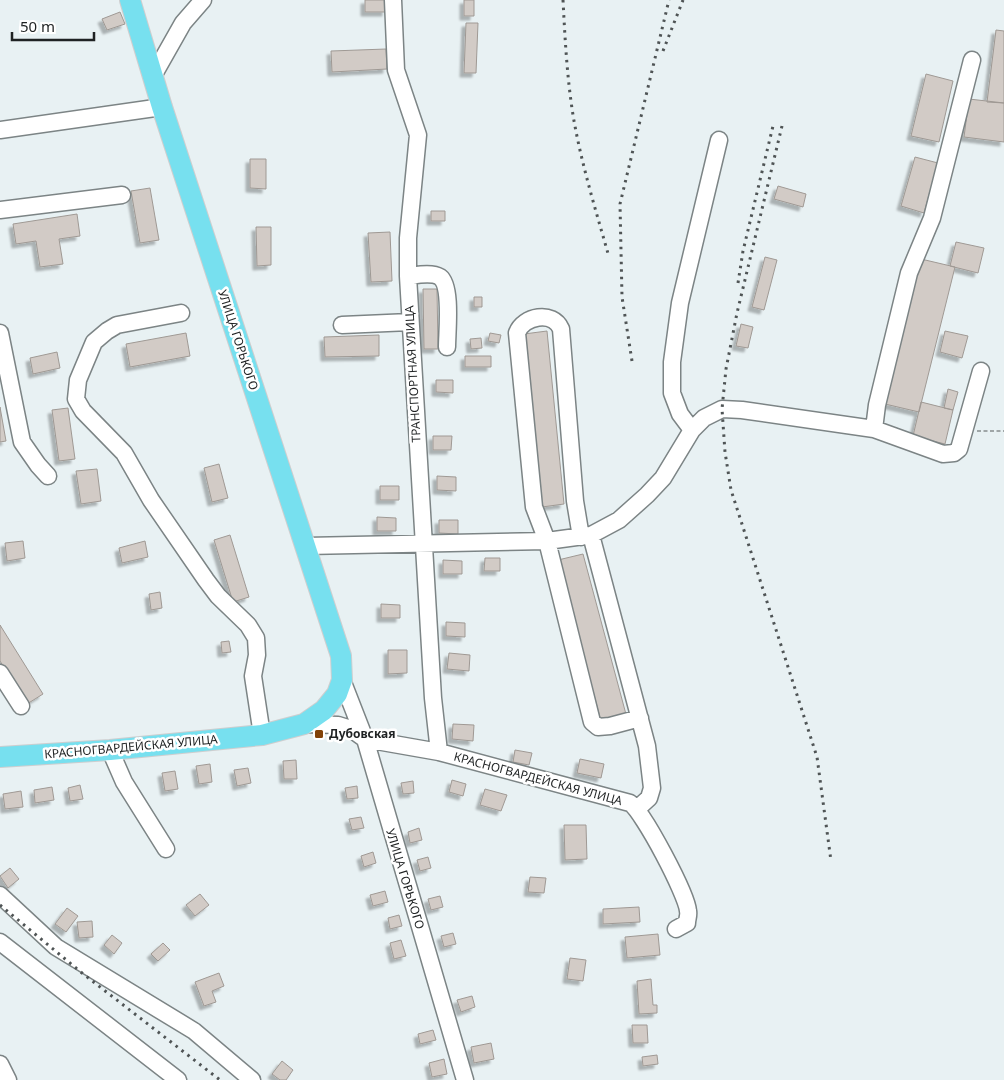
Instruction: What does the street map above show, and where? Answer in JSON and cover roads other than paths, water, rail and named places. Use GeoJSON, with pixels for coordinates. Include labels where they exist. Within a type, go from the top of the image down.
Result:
{"type":"FeatureCollection","features":[{"type":"Feature","properties":{"kind":"main road","name":"УЛИЦА ГОРЬКОГО"},"geometry":{"type":"LineString","coordinates":[[130,0],[162,107],[306,546],[340,656],[342,680]]}},
{"type":"Feature","properties":{"kind":"main road"},"geometry":{"type":"LineString","coordinates":[[262,735],[304,724],[324,710],[337,694],[342,680]]}},
{"type":"Feature","properties":{"kind":"main road","name":"КРАСНОГВАРДЕЙСКАЯ УЛИЦА"},"geometry":{"type":"LineString","coordinates":[[0,757],[110,750],[262,735]]}},
{"type":"Feature","properties":{"kind":"lane"},"geometry":{"type":"LineString","coordinates":[[153,76],[184,23],[203,0]]}},
{"type":"Feature","properties":{"kind":"lane","name":"ТРАНСПОРТНАЯ УЛИЦА"},"geometry":{"type":"LineString","coordinates":[[393,0],[396,70],[418,135],[408,238],[408,276],[433,698],[439,752]]}},
{"type":"Feature","properties":{"kind":"lane"},"geometry":{"type":"LineString","coordinates":[[874,430],[877,405],[909,274],[932,218],[972,60]]}},
{"type":"Feature","properties":{"kind":"lane"},"geometry":{"type":"LineString","coordinates":[[0,130],[162,107]]}},
{"type":"Feature","properties":{"kind":"lane"},"geometry":{"type":"LineString","coordinates":[[692,430],[680,414],[672,393],[672,362],[680,303],[719,140]]}},
{"type":"Feature","properties":{"kind":"lane"},"geometry":{"type":"LineString","coordinates":[[0,210],[122,195]]}},
{"type":"Feature","properties":{"kind":"lane"},"geometry":{"type":"LineString","coordinates":[[408,276],[433,275],[439,277],[445,286],[447,347]]}},
{"type":"Feature","properties":{"kind":"lane"},"geometry":{"type":"LineString","coordinates":[[181,313],[117,325],[106,331],[94,342],[78,380],[76,399],[83,412],[124,453],[151,500],[206,580],[218,596],[248,625],[256,638],[258,655],[253,676],[262,735]]}},
{"type":"Feature","properties":{"kind":"lane"},"geometry":{"type":"LineString","coordinates":[[638,808],[649,798],[652,788],[647,746],[640,718],[575,501],[561,329],[558,322],[551,318],[527,320],[520,324],[517,333],[534,507],[547,541],[592,722],[598,727],[610,726],[640,718]]}},
{"type":"Feature","properties":{"kind":"lane"},"geometry":{"type":"LineString","coordinates":[[342,325],[410,322]]}},
{"type":"Feature","properties":{"kind":"lane"},"geometry":{"type":"LineString","coordinates":[[0,333],[5,388],[22,442],[48,476]]}},
{"type":"Feature","properties":{"kind":"lane"},"geometry":{"type":"LineString","coordinates":[[306,546],[425,542],[547,541],[586,536],[619,520],[647,495],[663,478],[692,430],[704,418],[722,409],[742,410],[874,430],[943,454],[954,453],[959,449],[981,371]]}},
{"type":"Feature","properties":{"kind":"lane"},"geometry":{"type":"LineString","coordinates":[[0,673],[21,706]]}},
{"type":"Feature","properties":{"kind":"lane","name":"УЛИЦА ГОРЬКОГО"},"geometry":{"type":"LineString","coordinates":[[342,680],[365,739],[465,1080]]}},
{"type":"Feature","properties":{"kind":"lane","name":"КРАСНОГВАРДЕЙСКАЯ УЛИЦА"},"geometry":{"type":"LineString","coordinates":[[304,724],[338,724],[351,729],[365,739],[439,752],[630,804],[638,808],[671,869],[688,911],[687,923],[676,929]]}},
{"type":"Feature","properties":{"kind":"lane"},"geometry":{"type":"LineString","coordinates":[[110,750],[124,782],[166,849]]}},
{"type":"Feature","properties":{"kind":"lane"},"geometry":{"type":"LineString","coordinates":[[0,895],[56,947],[194,1031],[252,1080]]}},
{"type":"Feature","properties":{"kind":"lane"},"geometry":{"type":"LineString","coordinates":[[0,942],[178,1080]]}},
{"type":"Feature","properties":{"kind":"lane"},"geometry":{"type":"LineString","coordinates":[[0,1064],[8,1080]]}},
{"type":"Feature","properties":{"kind":"railway"},"geometry":{"type":"LineString","coordinates":[[563,0],[565,44],[576,133],[584,169],[609,257]]}},
{"type":"Feature","properties":{"kind":"railway"},"geometry":{"type":"LineString","coordinates":[[632,361],[622,297],[620,204],[669,0]]}},
{"type":"Feature","properties":{"kind":"railway"},"geometry":{"type":"LineString","coordinates":[[663,51],[683,0]]}},
{"type":"Feature","properties":{"kind":"railway"},"geometry":{"type":"LineString","coordinates":[[738,283],[743,251],[773,126]]}},
{"type":"Feature","properties":{"kind":"railway"},"geometry":{"type":"LineString","coordinates":[[782,126],[737,313],[726,369],[722,409],[725,452],[731,490],[817,757],[831,861]]}},
{"type":"Feature","properties":{"kind":"railway"},"geometry":{"type":"LineString","coordinates":[[0,905],[82,973],[220,1080]]}},
{"type":"Feature","properties":{"kind":"place","name":"Дубовская"},"geometry":{"type":"Point","coordinates":[319,734]}}]}
